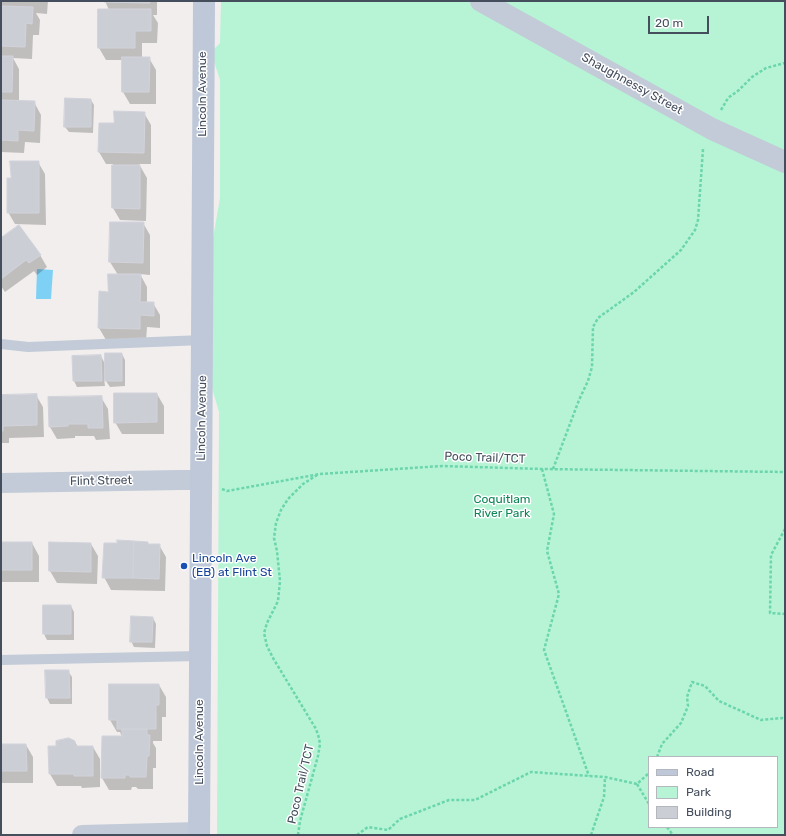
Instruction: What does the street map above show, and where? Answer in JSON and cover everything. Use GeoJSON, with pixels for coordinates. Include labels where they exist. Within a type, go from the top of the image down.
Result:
{"type":"FeatureCollection","features":[{"type":"Feature","properties":{"kind":"main road","name":"Lincoln Avenue"},"geometry":{"type":"LineString","coordinates":[[199,834],[204,1]]}},
{"type":"Feature","properties":{"kind":"street","name":"Shaughnessy Street"},"geometry":{"type":"LineString","coordinates":[[481,1],[712,129],[785,162]]}},
{"type":"Feature","properties":{"kind":"street","name":"Flint Street"},"geometry":{"type":"LineString","coordinates":[[1,483],[201,480]]}},
{"type":"Feature","properties":{"kind":"street"},"geometry":{"type":"LineString","coordinates":[[82,835],[199,834]]}},
{"type":"Feature","properties":{"kind":"lane"},"geometry":{"type":"LineString","coordinates":[[1,344],[28,347],[203,340]]}},
{"type":"Feature","properties":{"kind":"lane"},"geometry":{"type":"LineString","coordinates":[[1,660],[200,656]]}},
{"type":"Feature","properties":{"kind":"path"},"geometry":{"type":"LineString","coordinates":[[553,469],[579,400],[588,381],[592,367],[593,327],[595,322],[598,318],[634,292],[681,250],[695,230],[698,220],[704,146],[718,113],[728,98],[739,90],[752,77],[766,68],[785,63]]}},
{"type":"Feature","properties":{"kind":"path","name":"Poco Trail/TCT"},"geometry":{"type":"LineString","coordinates":[[298,835],[300,821],[318,756],[320,738],[273,658],[267,646],[264,633],[267,623],[278,601],[280,591],[277,551],[274,538],[276,523],[281,510],[288,499],[303,484],[320,474],[442,466],[542,469],[785,472]]}},
{"type":"Feature","properties":{"kind":"path"},"geometry":{"type":"LineString","coordinates":[[542,469],[554,514],[547,551],[559,594],[544,650],[589,776]]}},
{"type":"Feature","properties":{"kind":"path"},"geometry":{"type":"LineString","coordinates":[[201,480],[227,491],[320,474]]}},
{"type":"Feature","properties":{"kind":"path"},"geometry":{"type":"LineString","coordinates":[[785,529],[771,555],[770,613],[785,614]]}},
{"type":"Feature","properties":{"kind":"path"},"geometry":{"type":"LineString","coordinates":[[657,756],[662,744],[681,723],[688,706],[687,696],[692,682],[705,686],[718,701],[761,720],[785,719]]}},
{"type":"Feature","properties":{"kind":"path"},"geometry":{"type":"LineString","coordinates":[[357,835],[368,826],[388,830],[400,819],[449,800],[475,800],[531,772],[605,777],[637,784],[648,802]]}},
{"type":"Feature","properties":{"kind":"path"},"geometry":{"type":"LineString","coordinates":[[637,784],[648,774]]}},
{"type":"Feature","properties":{"kind":"path"},"geometry":{"type":"LineString","coordinates":[[591,835],[604,797],[605,777]]}},
{"type":"Feature","properties":{"kind":"green space","name":"Coquitlam River Park"},"geometry":{"type":"Polygon","coordinates":[[[221,1],[785,1],[785,835],[217,835],[219,412],[208,374],[212,244],[220,198],[220,80],[211,52],[220,43],[221,1]]]}},
{"type":"Feature","properties":{"kind":"water"},"geometry":{"type":"Polygon","coordinates":[[[37,269],[53,270],[51,299],[36,299],[37,269]]]}},
{"type":"Feature","properties":{"kind":"building"},"geometry":{"type":"Polygon","coordinates":[[[150,1],[150,3],[104,2],[150,1]]]}},
{"type":"Feature","properties":{"kind":"building"},"geometry":{"type":"Polygon","coordinates":[[[1,6],[33,7],[32,24],[26,23],[25,47],[1,46],[1,6]]]}},
{"type":"Feature","properties":{"kind":"building"},"geometry":{"type":"Polygon","coordinates":[[[98,9],[151,9],[151,31],[135,31],[135,48],[98,48],[98,9]]]}},
{"type":"Feature","properties":{"kind":"building"},"geometry":{"type":"Polygon","coordinates":[[[1,56],[13,56],[12,92],[1,92],[1,56]]]}},
{"type":"Feature","properties":{"kind":"building"},"geometry":{"type":"Polygon","coordinates":[[[122,57],[150,57],[149,92],[122,92],[122,57]]]}},
{"type":"Feature","properties":{"kind":"building"},"geometry":{"type":"Polygon","coordinates":[[[65,98],[91,99],[91,127],[64,127],[65,98]]]}},
{"type":"Feature","properties":{"kind":"building"},"geometry":{"type":"Polygon","coordinates":[[[1,100],[35,101],[34,131],[18,130],[18,141],[1,140],[1,100]]]}},
{"type":"Feature","properties":{"kind":"building"},"geometry":{"type":"Polygon","coordinates":[[[114,111],[145,112],[144,153],[98,152],[99,123],[114,123],[114,111]]]}},
{"type":"Feature","properties":{"kind":"building"},"geometry":{"type":"Polygon","coordinates":[[[10,161],[39,161],[39,213],[7,213],[7,178],[11,178],[10,161]]]}},
{"type":"Feature","properties":{"kind":"building"},"geometry":{"type":"Polygon","coordinates":[[[112,165],[140,165],[140,209],[112,208],[112,165]]]}},
{"type":"Feature","properties":{"kind":"building"},"geometry":{"type":"Polygon","coordinates":[[[110,222],[144,222],[143,263],[109,262],[110,222]]]}},
{"type":"Feature","properties":{"kind":"building"},"geometry":{"type":"Polygon","coordinates":[[[19,225],[41,255],[29,263],[26,260],[1,279],[1,238],[19,225]]]}},
{"type":"Feature","properties":{"kind":"building"},"geometry":{"type":"Polygon","coordinates":[[[108,274],[141,274],[140,302],[154,302],[154,316],[140,315],[140,329],[98,328],[99,291],[108,292],[108,274]]]}},
{"type":"Feature","properties":{"kind":"building"},"geometry":{"type":"Polygon","coordinates":[[[105,353],[122,353],[122,381],[105,381],[105,353]]]}},
{"type":"Feature","properties":{"kind":"building"},"geometry":{"type":"Polygon","coordinates":[[[101,355],[102,381],[73,381],[72,356],[101,355]]]}},
{"type":"Feature","properties":{"kind":"building"},"geometry":{"type":"Polygon","coordinates":[[[114,393],[157,393],[157,422],[114,423],[114,393]]]}},
{"type":"Feature","properties":{"kind":"building"},"geometry":{"type":"Polygon","coordinates":[[[37,394],[37,425],[3,426],[3,431],[1,431],[1,395],[37,394]]]}},
{"type":"Feature","properties":{"kind":"building"},"geometry":{"type":"Polygon","coordinates":[[[102,396],[103,428],[88,428],[88,424],[68,424],[68,426],[49,427],[48,397],[102,396]]]}},
{"type":"Feature","properties":{"kind":"building"},"geometry":{"type":"Polygon","coordinates":[[[117,540],[134,541],[133,578],[102,578],[104,543],[117,543],[117,540]]]}},
{"type":"Feature","properties":{"kind":"building"},"geometry":{"type":"Polygon","coordinates":[[[134,541],[148,542],[148,544],[160,544],[159,579],[133,578],[134,541]]]}},
{"type":"Feature","properties":{"kind":"building"},"geometry":{"type":"Polygon","coordinates":[[[1,542],[32,542],[32,570],[1,570],[1,542]]]}},
{"type":"Feature","properties":{"kind":"building"},"geometry":{"type":"Polygon","coordinates":[[[49,542],[91,543],[91,572],[49,571],[49,542]]]}},
{"type":"Feature","properties":{"kind":"building"},"geometry":{"type":"Polygon","coordinates":[[[43,605],[71,605],[71,634],[43,634],[43,605]]]}},
{"type":"Feature","properties":{"kind":"building"},"geometry":{"type":"Polygon","coordinates":[[[131,616],[153,617],[152,642],[130,642],[131,616]]]}},
{"type":"Feature","properties":{"kind":"building"},"geometry":{"type":"Polygon","coordinates":[[[45,670],[69,670],[70,698],[46,698],[45,670]]]}},
{"type":"Feature","properties":{"kind":"building"},"geometry":{"type":"Polygon","coordinates":[[[109,684],[159,684],[159,705],[156,705],[156,729],[117,729],[117,720],[109,720],[109,684]]]}},
{"type":"Feature","properties":{"kind":"building"},"geometry":{"type":"Polygon","coordinates":[[[122,729],[147,729],[147,735],[150,735],[146,777],[130,777],[130,775],[125,775],[125,778],[101,778],[102,736],[122,736],[122,729]]]}},
{"type":"Feature","properties":{"kind":"building"},"geometry":{"type":"Polygon","coordinates":[[[69,738],[75,741],[75,746],[93,746],[93,776],[49,774],[48,746],[56,746],[56,741],[69,738]]]}},
{"type":"Feature","properties":{"kind":"building"},"geometry":{"type":"Polygon","coordinates":[[[1,744],[26,744],[27,771],[1,771],[1,744]]]}},
{"type":"Feature","properties":{"kind":"place","name":"Lincoln Ave (EB) at Flint St"},"geometry":{"type":"Point","coordinates":[184,566]}}]}
